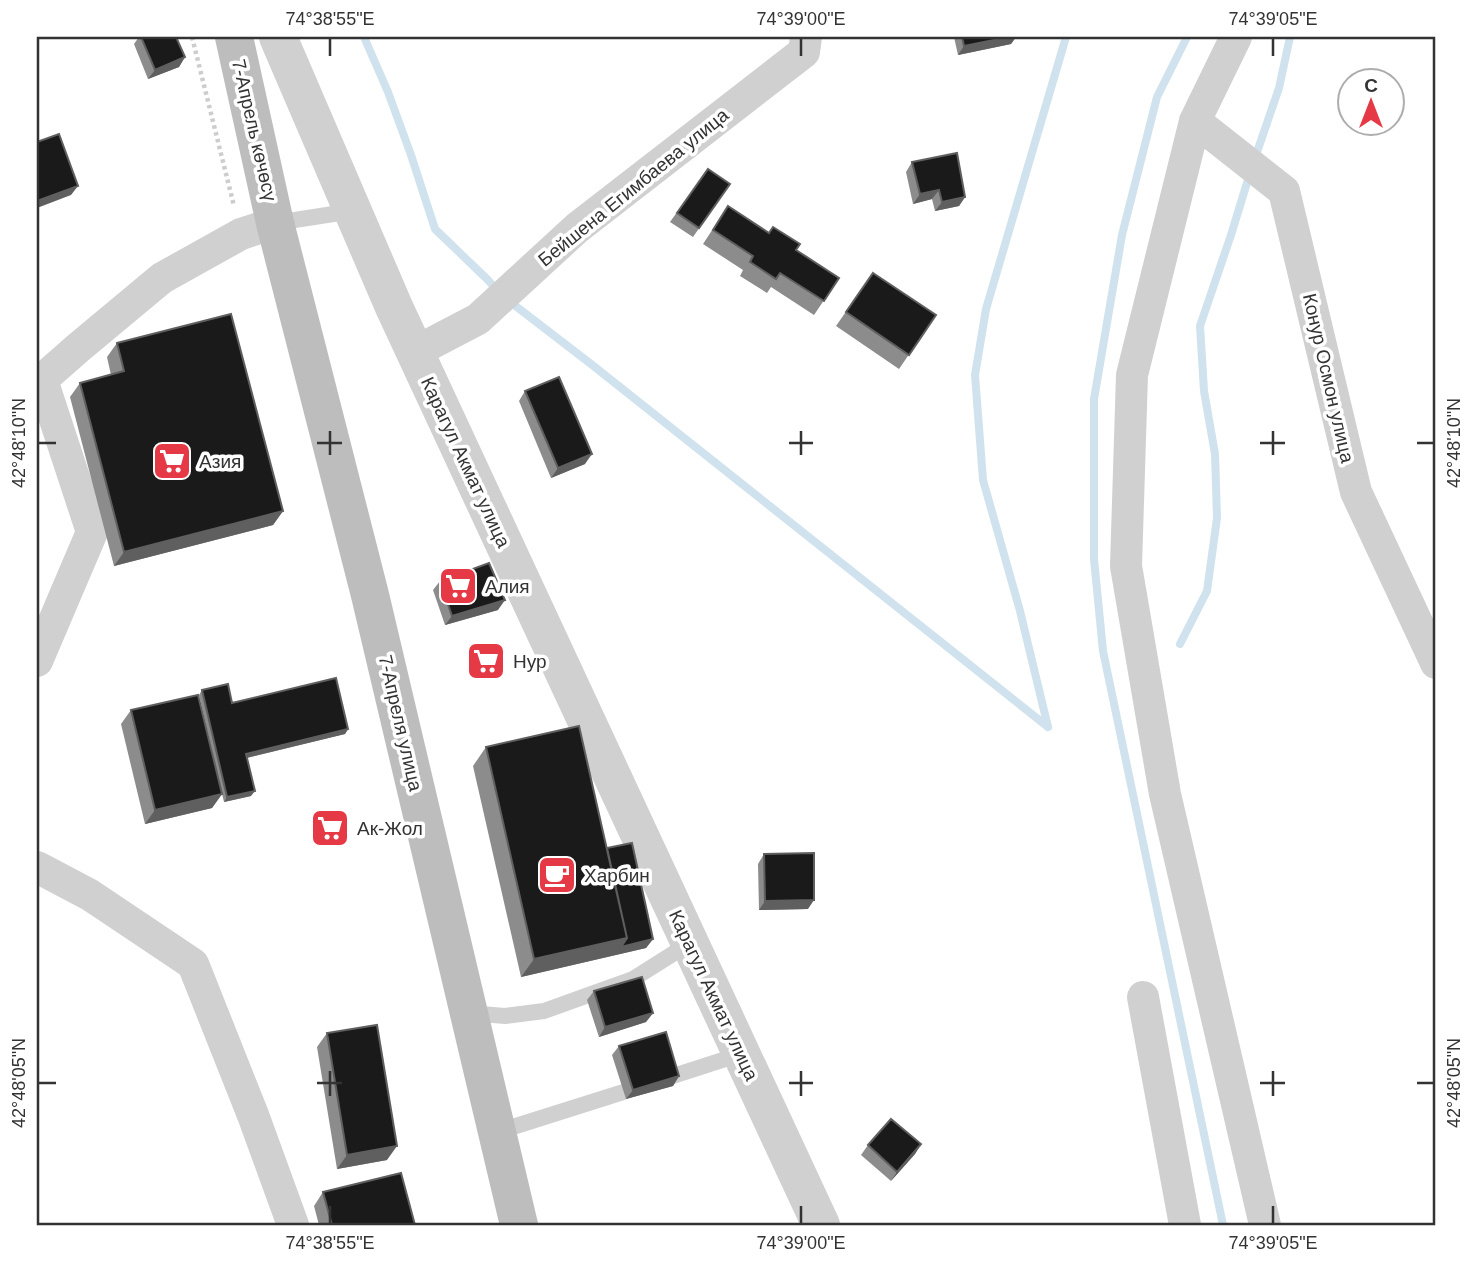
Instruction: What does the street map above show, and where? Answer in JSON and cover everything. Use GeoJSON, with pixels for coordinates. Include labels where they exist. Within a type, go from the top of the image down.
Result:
{"type":"FeatureCollection","features":[{"type":"Feature","properties":{"kind":"main road","name":"7-Апрель көчөсү"},"geometry":{"type":"LineString","coordinates":[[234,37],[258,229]]}},
{"type":"Feature","properties":{"kind":"main road","name":"7-Апреля улица"},"geometry":{"type":"LineString","coordinates":[[258,229],[370,594],[519,1225]]}},
{"type":"Feature","properties":{"kind":"street","name":"Карагул Акмат улица"},"geometry":{"type":"LineString","coordinates":[[278,37],[415,352],[821,1225]]}},
{"type":"Feature","properties":{"kind":"street"},"geometry":{"type":"LineString","coordinates":[[1236,37],[1195,121],[1132,375],[1126,566],[1165,794],[1265,1225]]}},
{"type":"Feature","properties":{"kind":"street","name":"Бейшена Егимбаева улица"},"geometry":{"type":"LineString","coordinates":[[415,352],[478,319],[577,228],[813,42]]}},
{"type":"Feature","properties":{"kind":"street","name":"Конур Осмон улица"},"geometry":{"type":"LineString","coordinates":[[1195,121],[1284,191],[1356,492],[1436,663]]}},
{"type":"Feature","properties":{"kind":"street"},"geometry":{"type":"LineString","coordinates":[[37,661],[92,532],[39,382],[162,278],[258,229]]}},
{"type":"Feature","properties":{"kind":"street"},"geometry":{"type":"LineString","coordinates":[[37,867],[90,895],[193,964],[293,1225]]}},
{"type":"Feature","properties":{"kind":"street"},"geometry":{"type":"LineString","coordinates":[[1143,997],[1185,1225]]}},
{"type":"Feature","properties":{"kind":"lane"},"geometry":{"type":"LineString","coordinates":[[258,229],[353,211]]}},
{"type":"Feature","properties":{"kind":"lane"},"geometry":{"type":"LineString","coordinates":[[469,1013],[505,1016],[544,1011],[634,979],[690,943]]}},
{"type":"Feature","properties":{"kind":"lane"},"geometry":{"type":"LineString","coordinates":[[670,1077],[742,1054]]}},
{"type":"Feature","properties":{"kind":"lane"},"geometry":{"type":"LineString","coordinates":[[497,1132],[623,1092]]}},
{"type":"Feature","properties":{"kind":"path"},"geometry":{"type":"LineString","coordinates":[[192,37],[258,229]]}},
{"type":"Feature","properties":{"kind":"building"},"geometry":{"type":"Polygon","coordinates":[[[141,37],[176,37],[185,57],[155,70],[141,37]]]}},
{"type":"Feature","properties":{"kind":"building"},"geometry":{"type":"Polygon","coordinates":[[[962,37],[1009,37],[964,46],[962,37]]]}},
{"type":"Feature","properties":{"kind":"building"},"geometry":{"type":"Polygon","coordinates":[[[59,134],[78,186],[37,201],[37,142],[59,134]]]}},
{"type":"Feature","properties":{"kind":"building"},"geometry":{"type":"Polygon","coordinates":[[[957,153],[965,197],[942,202],[939,190],[920,194],[912,162],[957,153]]]}},
{"type":"Feature","properties":{"kind":"building"},"geometry":{"type":"Polygon","coordinates":[[[708,169],[730,184],[699,228],[677,213],[708,169]]]}},
{"type":"Feature","properties":{"kind":"building"},"geometry":{"type":"Polygon","coordinates":[[[728,206],[769,233],[773,227],[800,244],[796,250],[839,278],[824,301],[780,273],[776,279],[750,262],[753,256],[713,230],[728,206]]]}},
{"type":"Feature","properties":{"kind":"building"},"geometry":{"type":"Polygon","coordinates":[[[873,273],[936,315],[909,355],[846,312],[873,273]]]}},
{"type":"Feature","properties":{"kind":"building","name":"Азия"},"geometry":{"type":"Polygon","coordinates":[[[231,314],[283,511],[124,552],[80,383],[124,371],[117,343],[231,314]]]}},
{"type":"Feature","properties":{"kind":"building"},"geometry":{"type":"Polygon","coordinates":[[[559,377],[592,454],[558,468],[525,391],[559,377]]]}},
{"type":"Feature","properties":{"kind":"building"},"geometry":{"type":"Polygon","coordinates":[[[489,563],[505,600],[452,616],[440,581],[489,563]]]}},
{"type":"Feature","properties":{"kind":"building"},"geometry":{"type":"Polygon","coordinates":[[[336,678],[348,729],[246,754],[255,791],[227,797],[202,690],[228,684],[232,703],[336,678]]]}},
{"type":"Feature","properties":{"kind":"building"},"geometry":{"type":"Polygon","coordinates":[[[198,695],[222,794],[155,810],[131,710],[198,695]]]}},
{"type":"Feature","properties":{"kind":"building"},"geometry":{"type":"Polygon","coordinates":[[[579,726],[627,938],[534,959],[486,747],[579,726]]]}},
{"type":"Feature","properties":{"kind":"building"},"geometry":{"type":"Polygon","coordinates":[[[632,843],[653,939],[621,947],[627,938],[607,848],[632,843]]]}},
{"type":"Feature","properties":{"kind":"building"},"geometry":{"type":"Polygon","coordinates":[[[814,853],[814,900],[765,901],[764,854],[814,853]]]}},
{"type":"Feature","properties":{"kind":"building"},"geometry":{"type":"Polygon","coordinates":[[[642,977],[653,1013],[605,1027],[594,991],[642,977]]]}},
{"type":"Feature","properties":{"kind":"building"},"geometry":{"type":"Polygon","coordinates":[[[377,1025],[397,1146],[347,1155],[327,1033],[377,1025]]]}},
{"type":"Feature","properties":{"kind":"building"},"geometry":{"type":"Polygon","coordinates":[[[666,1032],[679,1076],[633,1090],[619,1046],[666,1032]]]}},
{"type":"Feature","properties":{"kind":"building"},"geometry":{"type":"Polygon","coordinates":[[[891,1119],[921,1144],[897,1172],[868,1145],[891,1119]]]}},
{"type":"Feature","properties":{"kind":"building"},"geometry":{"type":"Polygon","coordinates":[[[401,1173],[415,1225],[332,1225],[323,1192],[401,1173]]]}},
{"type":"Feature","properties":{"kind":"waterway"},"geometry":{"type":"LineString","coordinates":[[364,37],[388,92],[435,229],[499,293]]}},
{"type":"Feature","properties":{"kind":"waterway"},"geometry":{"type":"LineString","coordinates":[[1048,727],[1020,611],[983,480],[975,375],[986,309],[1066,37]]}},
{"type":"Feature","properties":{"kind":"waterway"},"geometry":{"type":"LineString","coordinates":[[1187,37],[1157,97],[1122,235],[1094,399],[1094,559],[1103,651],[1223,1225]]}},
{"type":"Feature","properties":{"kind":"waterway"},"geometry":{"type":"LineString","coordinates":[[1255,158],[1279,88],[1290,37]]}},
{"type":"Feature","properties":{"kind":"waterway"},"geometry":{"type":"LineString","coordinates":[[1180,644],[1207,591],[1217,518],[1215,454],[1204,391],[1200,326],[1250,173]]}},
{"type":"Feature","properties":{"kind":"waterway"},"geometry":{"type":"LineString","coordinates":[[509,301],[1048,727]]}},
{"type":"Feature","properties":{"kind":"place","name":"Азия"},"geometry":{"type":"Point","coordinates":[172,461]}},
{"type":"Feature","properties":{"kind":"place","name":"Алия"},"geometry":{"type":"Point","coordinates":[458,586]}},
{"type":"Feature","properties":{"kind":"place","name":"Нур"},"geometry":{"type":"Point","coordinates":[486,661]}},
{"type":"Feature","properties":{"kind":"place","name":"Ак-Жол"},"geometry":{"type":"Point","coordinates":[330,828]}},
{"type":"Feature","properties":{"kind":"place","name":"Харбин"},"geometry":{"type":"Point","coordinates":[557,875]}}]}
